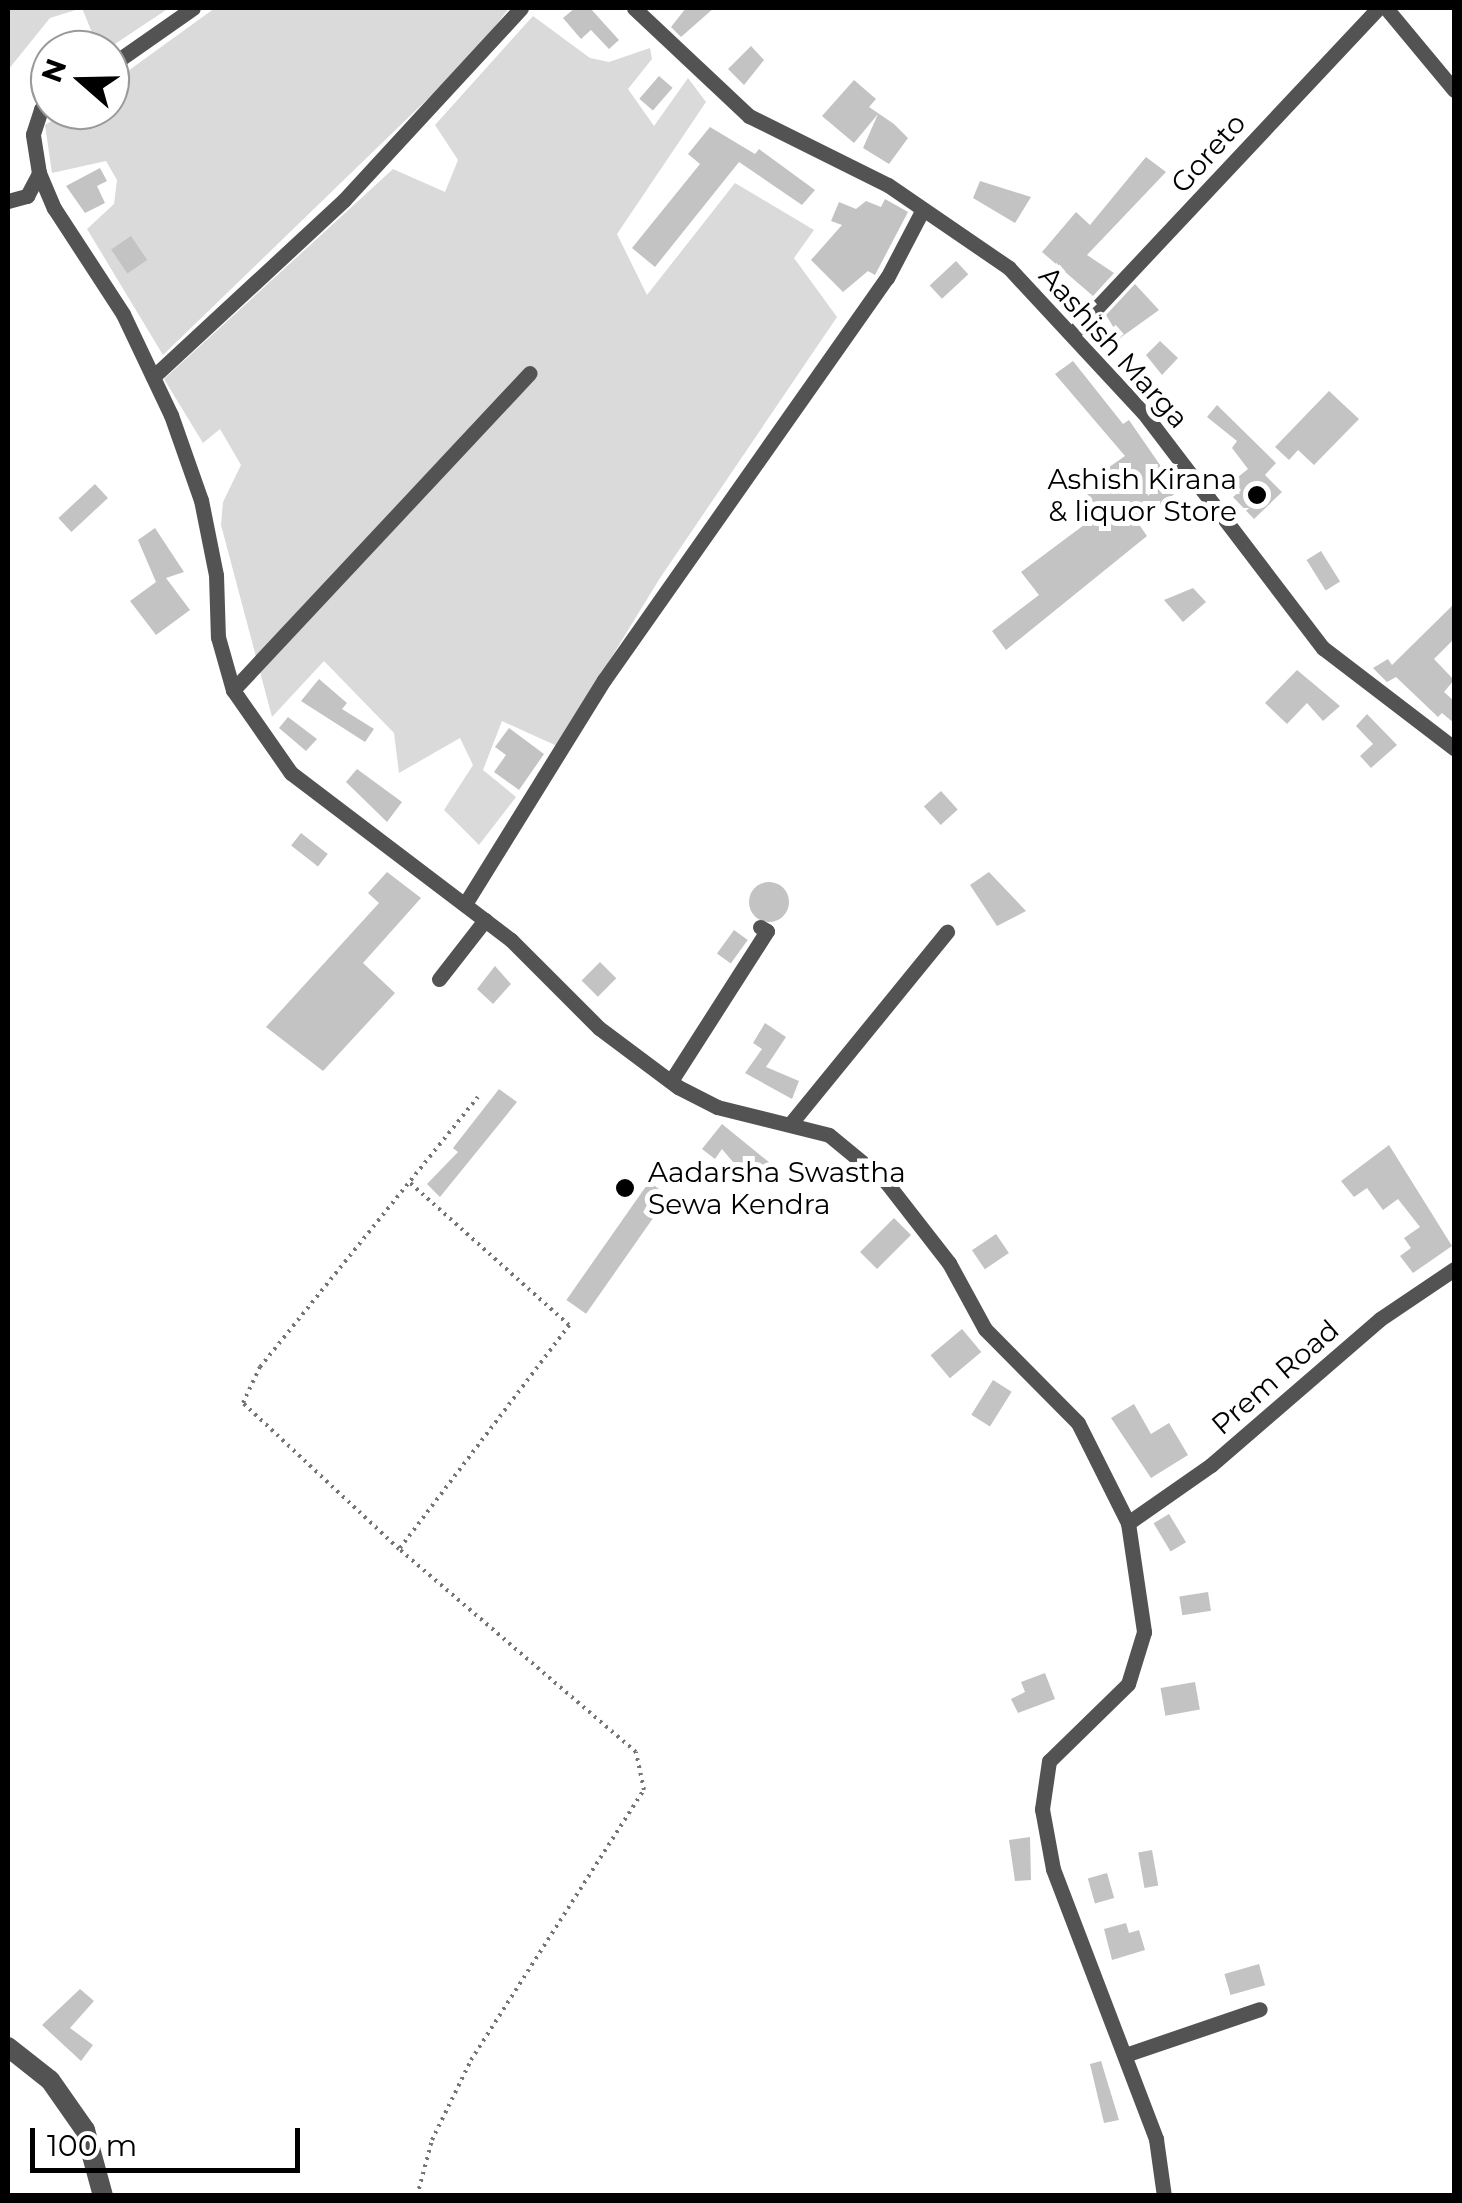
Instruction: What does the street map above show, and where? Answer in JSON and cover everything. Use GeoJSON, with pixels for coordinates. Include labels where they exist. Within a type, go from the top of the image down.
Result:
{"type":"FeatureCollection","features":[{"type":"Feature","properties":{"kind":"street"},"geometry":{"type":"LineString","coordinates":[[130,52],[193,8]]}},
{"type":"Feature","properties":{"kind":"street"},"geometry":{"type":"LineString","coordinates":[[153,377],[344,200],[520,8]]}},
{"type":"Feature","properties":{"kind":"street","name":"Aashish Marga"},"geometry":{"type":"LineString","coordinates":[[634,8],[749,116],[888,185],[1008,268],[1074,332],[1323,648],[1454,748]]}},
{"type":"Feature","properties":{"kind":"street","name":"Goreto"},"geometry":{"type":"LineString","coordinates":[[1074,332],[1378,8]]}},
{"type":"Feature","properties":{"kind":"street"},"geometry":{"type":"LineString","coordinates":[[1386,8],[1454,90]]}},
{"type":"Feature","properties":{"kind":"street"},"geometry":{"type":"LineString","coordinates":[[34,130],[40,172],[153,377],[201,500],[216,576],[218,637],[233,690],[291,773],[466,904],[599,1028],[671,1082],[717,1107],[829,1134],[886,1182],[949,1263],[985,1329],[1078,1422],[1128,1523],[1144,1632],[1128,1684],[1049,1761],[1042,1809],[1053,1868],[1128,2054],[1156,2140],[1164,2196]]}},
{"type":"Feature","properties":{"kind":"street"},"geometry":{"type":"LineString","coordinates":[[8,201],[28,196],[40,172]]}},
{"type":"Feature","properties":{"kind":"street"},"geometry":{"type":"LineString","coordinates":[[466,904],[604,680],[887,278],[922,211]]}},
{"type":"Feature","properties":{"kind":"street"},"geometry":{"type":"LineString","coordinates":[[233,690],[530,372]]}},
{"type":"Feature","properties":{"kind":"street"},"geometry":{"type":"LineString","coordinates":[[439,980],[485,920]]}},
{"type":"Feature","properties":{"kind":"street"},"geometry":{"type":"LineString","coordinates":[[671,1082],[767,930],[760,926]]}},
{"type":"Feature","properties":{"kind":"street"},"geometry":{"type":"LineString","coordinates":[[791,1123],[947,932]]}},
{"type":"Feature","properties":{"kind":"street","name":"Prem Road"},"geometry":{"type":"LineString","coordinates":[[1128,1523],[1211,1465],[1380,1318],[1454,1268]]}},
{"type":"Feature","properties":{"kind":"street"},"geometry":{"type":"LineString","coordinates":[[1128,2054],[1260,2009]]}},
{"type":"Feature","properties":{"kind":"street"},"geometry":{"type":"LineString","coordinates":[[8,2047],[50,2080],[85,2130],[103,2196]]}},
{"type":"Feature","properties":{"kind":"path"},"geometry":{"type":"LineString","coordinates":[[416,2196],[432,2140],[471,2060],[644,1790],[636,1752],[399,1549],[243,1403],[260,1367],[478,1097]]}},
{"type":"Feature","properties":{"kind":"path"},"geometry":{"type":"LineString","coordinates":[[399,1549],[570,1326],[409,1182]]}},
{"type":"Feature","properties":{"kind":"shaded area"},"geometry":{"type":"Polygon","coordinates":[[[8,8],[82,8],[50,18],[40,30],[30,30],[30,43],[8,70],[8,8]]]}},
{"type":"Feature","properties":{"kind":"shaded area"},"geometry":{"type":"Polygon","coordinates":[[[82,8],[169,8],[130,34],[130,30],[91,30],[82,8]]]}},
{"type":"Feature","properties":{"kind":"shaded area"},"geometry":{"type":"Polygon","coordinates":[[[215,8],[509,8],[476,52],[163,355],[87,229],[114,204],[117,180],[106,161],[52,173],[46,130],[130,130],[130,70],[215,8]]]}},
{"type":"Feature","properties":{"kind":"shaded area"},"geometry":{"type":"Polygon","coordinates":[[[533,16],[590,58],[609,62],[650,48],[652,59],[628,89],[654,126],[688,78],[706,102],[617,234],[647,295],[735,183],[814,230],[794,258],[837,317],[660,578],[557,746],[502,721],[483,770],[516,797],[479,845],[444,810],[473,765],[460,738],[399,773],[394,733],[324,661],[272,717],[221,525],[223,502],[241,465],[220,429],[203,443],[164,379],[393,169],[445,192],[458,160],[435,125],[533,16]]]}},
{"type":"Feature","properties":{"kind":"building"},"geometry":{"type":"Polygon","coordinates":[[[575,8],[590,8],[619,40],[609,49],[591,30],[581,39],[563,18],[575,8]]]}},
{"type":"Feature","properties":{"kind":"building"},"geometry":{"type":"Polygon","coordinates":[[[686,8],[714,8],[681,37],[671,27],[686,8]]]}},
{"type":"Feature","properties":{"kind":"building"},"geometry":{"type":"Polygon","coordinates":[[[751,46],[764,60],[744,85],[728,69],[751,46]]]}},
{"type":"Feature","properties":{"kind":"building"},"geometry":{"type":"Polygon","coordinates":[[[659,76],[673,88],[653,110],[639,99],[659,76]]]}},
{"type":"Feature","properties":{"kind":"building"},"geometry":{"type":"Polygon","coordinates":[[[854,80],[876,99],[869,107],[894,124],[908,138],[889,164],[863,148],[878,114],[854,143],[822,116],[854,80]]]}},
{"type":"Feature","properties":{"kind":"building"},"geometry":{"type":"Polygon","coordinates":[[[710,127],[755,154],[759,149],[815,190],[802,205],[739,162],[655,267],[632,248],[700,164],[688,154],[710,127]]]}},
{"type":"Feature","properties":{"kind":"building"},"geometry":{"type":"Polygon","coordinates":[[[1146,157],[1166,172],[1087,255],[1114,273],[1093,296],[1042,252],[1076,212],[1090,225],[1146,157]]]}},
{"type":"Feature","properties":{"kind":"building"},"geometry":{"type":"Polygon","coordinates":[[[100,168],[107,181],[97,186],[105,203],[85,213],[66,186],[100,168]]]}},
{"type":"Feature","properties":{"kind":"building"},"geometry":{"type":"Polygon","coordinates":[[[980,181],[1031,197],[1015,223],[973,198],[980,181]]]}},
{"type":"Feature","properties":{"kind":"building"},"geometry":{"type":"Polygon","coordinates":[[[885,199],[908,212],[875,275],[868,271],[843,292],[811,260],[842,225],[831,221],[839,202],[856,209],[866,201],[881,207],[885,199]]]}},
{"type":"Feature","properties":{"kind":"building"},"geometry":{"type":"Polygon","coordinates":[[[131,236],[147,260],[127,273],[111,249],[131,236]]]}},
{"type":"Feature","properties":{"kind":"building"},"geometry":{"type":"Polygon","coordinates":[[[956,261],[968,274],[942,299],[930,286],[956,261]]]}},
{"type":"Feature","properties":{"kind":"building"},"geometry":{"type":"Polygon","coordinates":[[[1135,284],[1159,310],[1120,338],[1106,315],[1135,284]]]}},
{"type":"Feature","properties":{"kind":"building"},"geometry":{"type":"Polygon","coordinates":[[[1160,341],[1178,358],[1162,375],[1146,355],[1160,341]]]}},
{"type":"Feature","properties":{"kind":"building"},"geometry":{"type":"Polygon","coordinates":[[[1073,361],[1123,424],[1129,420],[1178,491],[1138,523],[1147,536],[1006,650],[992,631],[1039,595],[1021,572],[1100,513],[1082,486],[1125,456],[1055,374],[1073,361]]]}},
{"type":"Feature","properties":{"kind":"building"},"geometry":{"type":"Polygon","coordinates":[[[1329,391],[1359,419],[1314,465],[1298,450],[1289,460],[1275,447],[1329,391]]]}},
{"type":"Feature","properties":{"kind":"building"},"geometry":{"type":"Polygon","coordinates":[[[1217,405],[1276,463],[1265,475],[1282,492],[1254,519],[1233,497],[1241,490],[1233,481],[1248,469],[1232,448],[1237,441],[1207,417],[1217,405]]]}},
{"type":"Feature","properties":{"kind":"building"},"geometry":{"type":"Polygon","coordinates":[[[95,484],[108,498],[71,532],[58,518],[95,484]]]}},
{"type":"Feature","properties":{"kind":"building"},"geometry":{"type":"Polygon","coordinates":[[[155,528],[184,572],[166,578],[190,610],[156,635],[130,601],[156,582],[138,540],[155,528]]]}},
{"type":"Feature","properties":{"kind":"building"},"geometry":{"type":"Polygon","coordinates":[[[1321,551],[1340,582],[1326,591],[1307,560],[1321,551]]]}},
{"type":"Feature","properties":{"kind":"building"},"geometry":{"type":"Polygon","coordinates":[[[1193,588],[1206,602],[1183,622],[1164,600],[1193,588]]]}},
{"type":"Feature","properties":{"kind":"building"},"geometry":{"type":"Polygon","coordinates":[[[1454,604],[1454,639],[1434,659],[1454,680],[1444,692],[1454,701],[1454,723],[1442,713],[1438,717],[1396,677],[1387,682],[1373,668],[1388,659],[1392,665],[1454,604]]]}},
{"type":"Feature","properties":{"kind":"building"},"geometry":{"type":"Polygon","coordinates":[[[1297,670],[1340,706],[1323,721],[1307,703],[1287,724],[1265,703],[1297,670]]]}},
{"type":"Feature","properties":{"kind":"building"},"geometry":{"type":"Polygon","coordinates":[[[319,679],[347,703],[342,709],[374,729],[365,742],[301,701],[319,679]]]}},
{"type":"Feature","properties":{"kind":"building"},"geometry":{"type":"Polygon","coordinates":[[[1367,714],[1397,745],[1371,768],[1360,756],[1373,744],[1356,726],[1367,714]]]}},
{"type":"Feature","properties":{"kind":"building"},"geometry":{"type":"Polygon","coordinates":[[[288,717],[317,739],[306,751],[279,728],[288,717]]]}},
{"type":"Feature","properties":{"kind":"building"},"geometry":{"type":"Polygon","coordinates":[[[509,728],[544,754],[519,790],[494,772],[506,755],[495,747],[509,728]]]}},
{"type":"Feature","properties":{"kind":"building"},"geometry":{"type":"Polygon","coordinates":[[[357,769],[402,802],[387,822],[346,782],[357,769]]]}},
{"type":"Feature","properties":{"kind":"building"},"geometry":{"type":"Polygon","coordinates":[[[941,791],[958,810],[941,825],[924,806],[941,791]]]}},
{"type":"Feature","properties":{"kind":"building"},"geometry":{"type":"Polygon","coordinates":[[[301,833],[328,854],[318,867],[291,846],[301,833]]]}},
{"type":"Feature","properties":{"kind":"building"},"geometry":{"type":"Polygon","coordinates":[[[387,872],[421,898],[363,963],[395,993],[323,1071],[266,1027],[379,903],[368,893],[387,872]]]}},
{"type":"Feature","properties":{"kind":"building"},"geometry":{"type":"Polygon","coordinates":[[[989,872],[1026,911],[997,926],[970,885],[989,872]]]}},
{"type":"Feature","properties":{"kind":"building"},"geometry":{"type":"Polygon","coordinates":[[[769,882],[783,888],[789,902],[783,916],[769,922],[755,916],[749,902],[755,888],[769,882]]]}},
{"type":"Feature","properties":{"kind":"building"},"geometry":{"type":"Polygon","coordinates":[[[734,930],[748,940],[731,963],[717,953],[734,930]]]}},
{"type":"Feature","properties":{"kind":"building"},"geometry":{"type":"Polygon","coordinates":[[[600,962],[616,978],[598,997],[582,980],[600,962]]]}},
{"type":"Feature","properties":{"kind":"building"},"geometry":{"type":"Polygon","coordinates":[[[495,966],[511,984],[493,1004],[477,989],[495,966]]]}},
{"type":"Feature","properties":{"kind":"building"},"geometry":{"type":"Polygon","coordinates":[[[765,1023],[786,1037],[766,1067],[799,1081],[792,1099],[745,1073],[762,1049],[753,1043],[765,1023]]]}},
{"type":"Feature","properties":{"kind":"building"},"geometry":{"type":"Polygon","coordinates":[[[499,1089],[517,1102],[440,1197],[427,1184],[458,1152],[453,1148],[499,1089]]]}},
{"type":"Feature","properties":{"kind":"building"},"geometry":{"type":"Polygon","coordinates":[[[722,1124],[770,1163],[749,1181],[722,1149],[715,1159],[702,1149],[722,1124]]]}},
{"type":"Feature","properties":{"kind":"building"},"geometry":{"type":"Polygon","coordinates":[[[1389,1145],[1452,1246],[1413,1273],[1400,1256],[1411,1248],[1404,1238],[1420,1227],[1398,1199],[1383,1210],[1367,1188],[1354,1197],[1341,1181],[1389,1145]]]}},
{"type":"Feature","properties":{"kind":"building"},"geometry":{"type":"Polygon","coordinates":[[[649,1182],[669,1196],[586,1314],[566,1300],[649,1182]]]}},
{"type":"Feature","properties":{"kind":"building"},"geometry":{"type":"Polygon","coordinates":[[[894,1218],[911,1235],[877,1269],[860,1252],[894,1218]]]}},
{"type":"Feature","properties":{"kind":"building"},"geometry":{"type":"Polygon","coordinates":[[[996,1234],[1009,1253],[985,1269],[972,1250],[996,1234]]]}},
{"type":"Feature","properties":{"kind":"building"},"geometry":{"type":"Polygon","coordinates":[[[962,1329],[981,1352],[950,1378],[931,1355],[962,1329]]]}},
{"type":"Feature","properties":{"kind":"building"},"geometry":{"type":"Polygon","coordinates":[[[993,1380],[1012,1392],[990,1426],[971,1415],[993,1380]]]}},
{"type":"Feature","properties":{"kind":"building"},"geometry":{"type":"Polygon","coordinates":[[[1134,1404],[1151,1434],[1169,1423],[1188,1455],[1151,1478],[1111,1418],[1134,1404]]]}},
{"type":"Feature","properties":{"kind":"building"},"geometry":{"type":"Polygon","coordinates":[[[1169,1514],[1186,1542],[1171,1552],[1154,1523],[1169,1514]]]}},
{"type":"Feature","properties":{"kind":"building"},"geometry":{"type":"Polygon","coordinates":[[[1208,1592],[1211,1611],[1182,1615],[1179,1597],[1208,1592]]]}},
{"type":"Feature","properties":{"kind":"building"},"geometry":{"type":"Polygon","coordinates":[[[1045,1673],[1055,1699],[1018,1713],[1011,1699],[1025,1692],[1021,1682],[1045,1673]]]}},
{"type":"Feature","properties":{"kind":"building"},"geometry":{"type":"Polygon","coordinates":[[[1195,1682],[1200,1710],[1165,1716],[1161,1688],[1195,1682]]]}},
{"type":"Feature","properties":{"kind":"building"},"geometry":{"type":"Polygon","coordinates":[[[1030,1837],[1031,1880],[1015,1881],[1009,1840],[1030,1837]]]}},
{"type":"Feature","properties":{"kind":"building"},"geometry":{"type":"Polygon","coordinates":[[[1152,1850],[1158,1885],[1144,1888],[1138,1852],[1152,1850]]]}},
{"type":"Feature","properties":{"kind":"building"},"geometry":{"type":"Polygon","coordinates":[[[1107,1873],[1114,1898],[1095,1904],[1088,1879],[1107,1873]]]}},
{"type":"Feature","properties":{"kind":"building"},"geometry":{"type":"Polygon","coordinates":[[[1126,1923],[1129,1933],[1139,1930],[1145,1950],[1112,1960],[1104,1929],[1126,1923]]]}},
{"type":"Feature","properties":{"kind":"building"},"geometry":{"type":"Polygon","coordinates":[[[1259,1964],[1265,1985],[1230,1995],[1224,1974],[1259,1964]]]}},
{"type":"Feature","properties":{"kind":"building"},"geometry":{"type":"Polygon","coordinates":[[[80,1989],[94,2001],[70,2028],[93,2045],[81,2061],[42,2025],[80,1989]]]}},
{"type":"Feature","properties":{"kind":"building"},"geometry":{"type":"Polygon","coordinates":[[[1101,2061],[1119,2120],[1104,2123],[1090,2064],[1101,2061]]]}},
{"type":"Feature","properties":{"kind":"place","name":"Ashish Kirana & liquor Store"},"geometry":{"type":"Point","coordinates":[1257,495]}},
{"type":"Feature","properties":{"kind":"place","name":"Aadarsha Swastha Sewa Kendra"},"geometry":{"type":"Point","coordinates":[625,1188]}}]}
